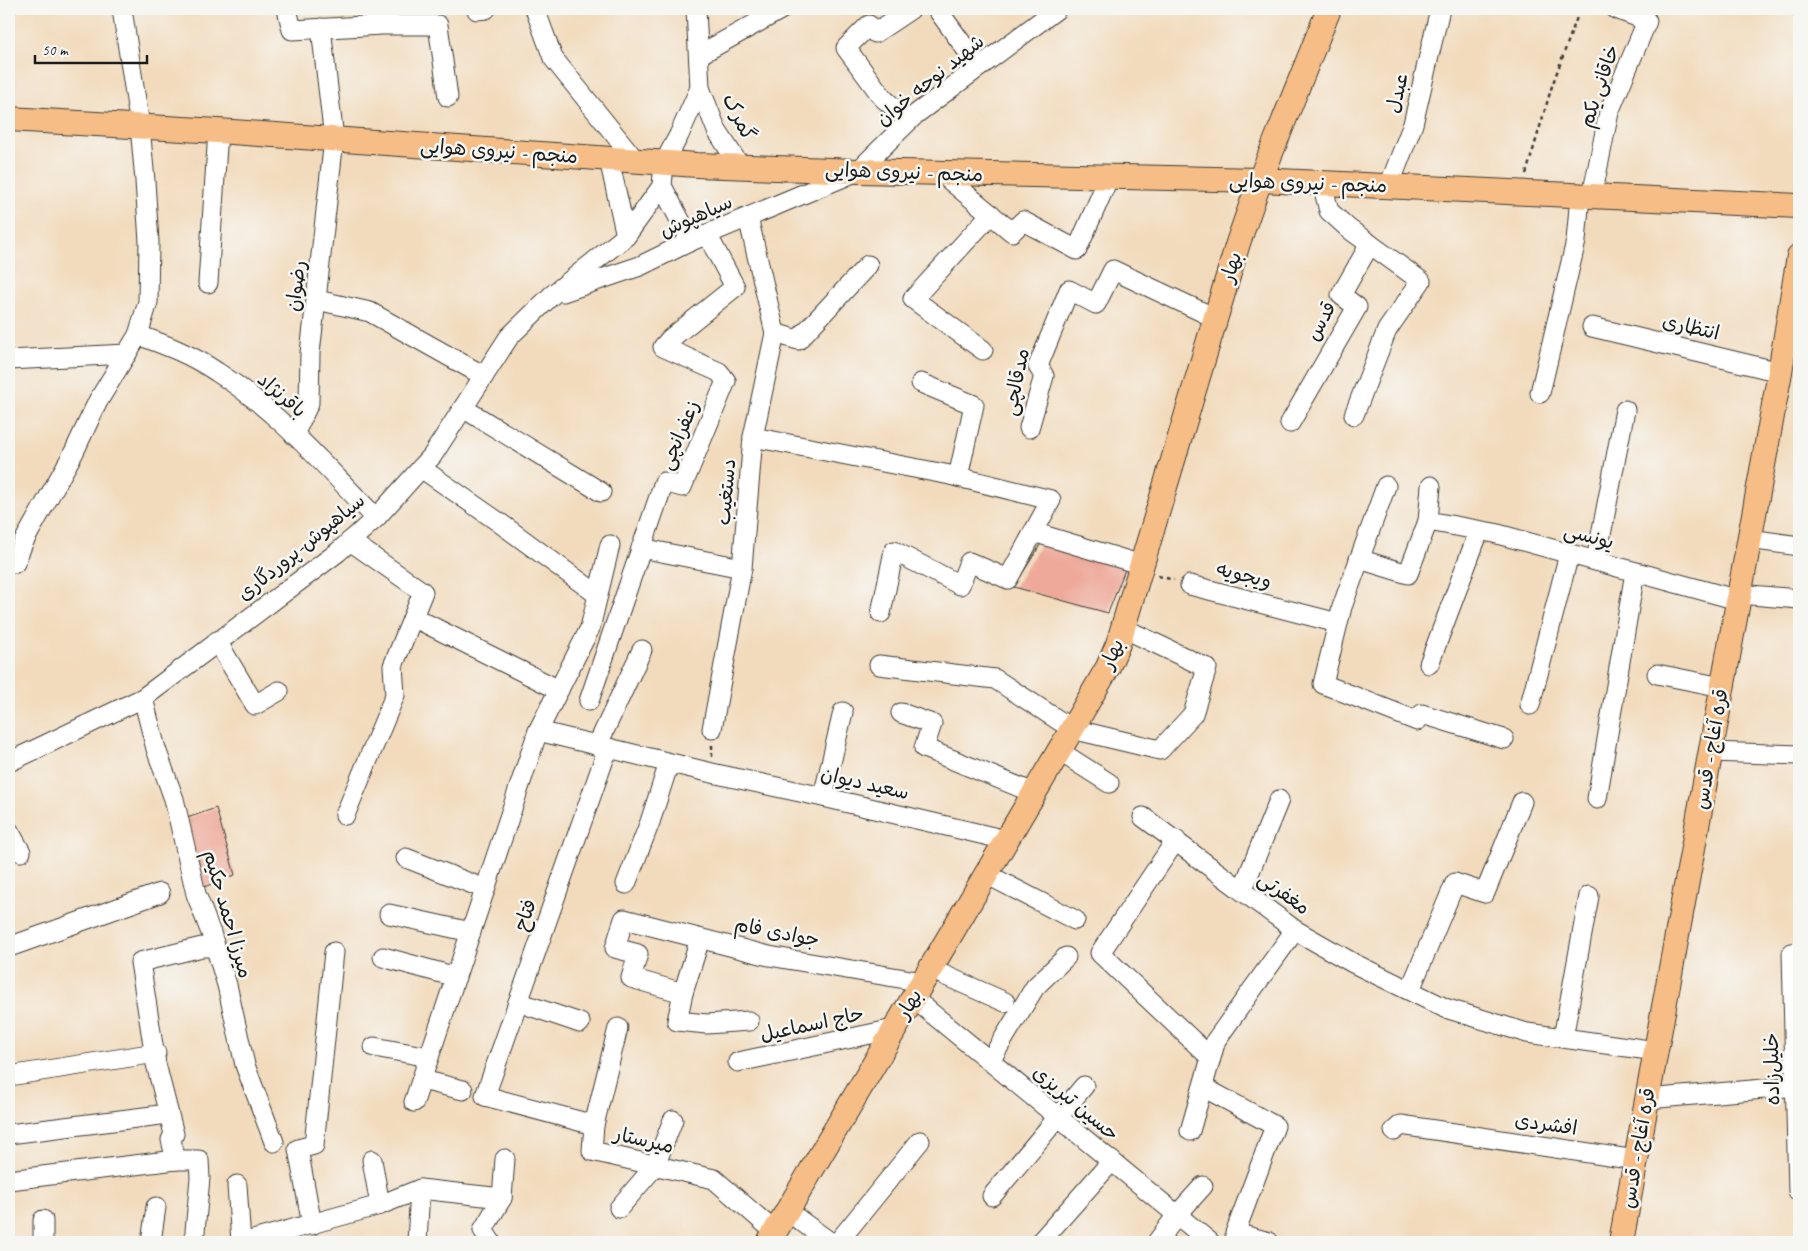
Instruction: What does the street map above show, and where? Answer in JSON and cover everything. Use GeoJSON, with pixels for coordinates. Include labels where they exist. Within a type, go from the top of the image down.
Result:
{"type":"FeatureCollection","features":[{"type":"Feature","properties":{"kind":"main road","name":"بهار"},"geometry":{"type":"LineString","coordinates":[[772,1237],[1108,667],[1123,628],[1214,318],[1260,180],[1329,9]]}},
{"type":"Feature","properties":{"kind":"main road","name":"منجم - نیروی هوایی"},"geometry":{"type":"LineString","coordinates":[[9,118],[664,163],[858,171],[1260,180],[1799,206]]}},
{"type":"Feature","properties":{"kind":"main road","name":"قره آغاج - قدس"},"geometry":{"type":"LineString","coordinates":[[1621,1242],[1780,372],[1799,256]]}},
{"type":"Feature","properties":{"kind":"street"},"geometry":{"type":"LineString","coordinates":[[15,563],[23,543],[74,452],[98,401],[138,335],[148,302],[149,242],[140,126],[122,9]]}},
{"type":"Feature","properties":{"kind":"street"},"geometry":{"type":"LineString","coordinates":[[287,9],[292,30],[382,25],[438,25],[448,97]]}},
{"type":"Feature","properties":{"kind":"street"},"geometry":{"type":"LineString","coordinates":[[535,9],[553,58],[636,161]]}},
{"type":"Feature","properties":{"kind":"street","name":"گمرک"},"geometry":{"type":"LineString","coordinates":[[696,9],[700,88],[717,131],[740,166]]}},
{"type":"Feature","properties":{"kind":"street"},"geometry":{"type":"LineString","coordinates":[[699,55],[782,9]]}},
{"type":"Feature","properties":{"kind":"street"},"geometry":{"type":"LineString","coordinates":[[909,121],[883,98],[846,48],[869,25],[875,33],[911,9]]}},
{"type":"Feature","properties":{"kind":"street"},"geometry":{"type":"LineString","coordinates":[[937,9],[979,67]]}},
{"type":"Feature","properties":{"kind":"street","name":"شهید نوحه خوان"},"geometry":{"type":"LineString","coordinates":[[858,171],[909,121],[1057,9]]}},
{"type":"Feature","properties":{"kind":"street","name":"عبدل"},"geometry":{"type":"LineString","coordinates":[[1389,186],[1413,124],[1440,9]]}},
{"type":"Feature","properties":{"kind":"street","name":"خاقانی یکم"},"geometry":{"type":"LineString","coordinates":[[1540,393],[1586,196],[1609,112],[1647,21],[1616,9]]}},
{"type":"Feature","properties":{"kind":"street","name":"رضوان"},"geometry":{"type":"LineString","coordinates":[[294,435],[309,403],[310,353],[334,139],[321,28]]}},
{"type":"Feature","properties":{"kind":"street","name":"گمرک"},"geometry":{"type":"LineString","coordinates":[[664,163],[680,135],[700,88]]}},
{"type":"Feature","properties":{"kind":"street"},"geometry":{"type":"LineString","coordinates":[[208,283],[218,131]]}},
{"type":"Feature","properties":{"kind":"street"},"geometry":{"type":"LineString","coordinates":[[609,159],[626,236]]}},
{"type":"Feature","properties":{"kind":"street"},"geometry":{"type":"LineString","coordinates":[[664,163],[662,186],[699,238]]}},
{"type":"Feature","properties":{"kind":"street","name":"سیاهپوش"},"geometry":{"type":"LineString","coordinates":[[551,296],[640,266],[699,238],[858,171]]}},
{"type":"Feature","properties":{"kind":"street"},"geometry":{"type":"LineString","coordinates":[[941,173],[1012,232],[1023,221],[1077,250],[1109,177]]}},
{"type":"Feature","properties":{"kind":"street"},"geometry":{"type":"LineString","coordinates":[[1322,183],[1329,211],[1349,229],[1421,281],[1387,330],[1354,415]]}},
{"type":"Feature","properties":{"kind":"street","name":"سیاهپوش-پروردگاری"},"geometry":{"type":"LineString","coordinates":[[9,762],[143,698],[338,552],[376,518],[432,456],[510,337],[551,296],[626,236],[662,186]]}},
{"type":"Feature","properties":{"kind":"street"},"geometry":{"type":"LineString","coordinates":[[983,350],[912,299],[991,214]]}},
{"type":"Feature","properties":{"kind":"street","name":"دستغیب"},"geometry":{"type":"LineString","coordinates":[[712,729],[742,568],[753,437],[775,333],[748,217]]}},
{"type":"Feature","properties":{"kind":"street","name":"زعفرانچی"},"geometry":{"type":"LineString","coordinates":[[589,701],[664,482],[682,487],[726,381],[719,372],[663,347],[670,339],[734,287],[699,238]]}},
{"type":"Feature","properties":{"kind":"street","name":"قدس"},"geometry":{"type":"LineString","coordinates":[[1290,423],[1357,307],[1341,295],[1370,244]]}},
{"type":"Feature","properties":{"kind":"street"},"geometry":{"type":"LineString","coordinates":[[775,333],[798,340],[868,265]]}},
{"type":"Feature","properties":{"kind":"street","name":"مدقالچی"},"geometry":{"type":"LineString","coordinates":[[1030,428],[1044,376],[1038,366],[1069,290],[1096,304],[1113,270],[1214,318]]}},
{"type":"Feature","properties":{"kind":"street"},"geometry":{"type":"LineString","coordinates":[[317,300],[370,312],[484,376]]}},
{"type":"Feature","properties":{"kind":"street","name":"انتظاری"},"geometry":{"type":"LineString","coordinates":[[1592,327],[1780,372]]}},
{"type":"Feature","properties":{"kind":"street","name":"باقرنژاد"},"geometry":{"type":"LineString","coordinates":[[138,335],[174,348],[218,372],[271,412],[376,518]]}},
{"type":"Feature","properties":{"kind":"street"},"geometry":{"type":"LineString","coordinates":[[9,360],[127,354]]}},
{"type":"Feature","properties":{"kind":"street"},"geometry":{"type":"LineString","coordinates":[[921,383],[974,405],[958,477]]}},
{"type":"Feature","properties":{"kind":"street"},"geometry":{"type":"LineString","coordinates":[[464,408],[601,492]]}},
{"type":"Feature","properties":{"kind":"street"},"geometry":{"type":"LineString","coordinates":[[1596,561],[1625,410]]}},
{"type":"Feature","properties":{"kind":"street"},"geometry":{"type":"LineString","coordinates":[[753,437],[958,477],[1051,500],[1008,579],[969,562],[960,585],[894,551],[881,613]]}},
{"type":"Feature","properties":{"kind":"street"},"geometry":{"type":"LineString","coordinates":[[421,468],[598,595]]}},
{"type":"Feature","properties":{"kind":"street"},"geometry":{"type":"LineString","coordinates":[[1386,486],[1338,623],[1323,684],[1417,721],[1422,714],[1504,739]]}},
{"type":"Feature","properties":{"kind":"street"},"geometry":{"type":"LineString","coordinates":[[1359,559],[1408,574],[1428,521],[1431,486]]}},
{"type":"Feature","properties":{"kind":"street","name":"یونسی"},"geometry":{"type":"LineString","coordinates":[[1428,521],[1479,531],[1738,597],[1799,599]]}},
{"type":"Feature","properties":{"kind":"street"},"geometry":{"type":"LineString","coordinates":[[1429,664],[1479,531]]}},
{"type":"Feature","properties":{"kind":"street"},"geometry":{"type":"LineString","coordinates":[[1033,532],[1141,568]]}},
{"type":"Feature","properties":{"kind":"street"},"geometry":{"type":"LineString","coordinates":[[1749,539],[1799,546]]}},
{"type":"Feature","properties":{"kind":"street"},"geometry":{"type":"LineString","coordinates":[[345,815],[396,695],[392,666],[423,592],[350,541]]}},
{"type":"Feature","properties":{"kind":"street"},"geometry":{"type":"LineString","coordinates":[[414,1102],[538,731],[590,628],[610,545]]}},
{"type":"Feature","properties":{"kind":"street"},"geometry":{"type":"LineString","coordinates":[[641,548],[742,568]]}},
{"type":"Feature","properties":{"kind":"street"},"geometry":{"type":"LineString","coordinates":[[1530,705],[1569,554]]}},
{"type":"Feature","properties":{"kind":"street"},"geometry":{"type":"LineString","coordinates":[[1597,799],[1635,572]]}},
{"type":"Feature","properties":{"kind":"street","name":"ویجویه"},"geometry":{"type":"LineString","coordinates":[[1190,584],[1338,623]]}},
{"type":"Feature","properties":{"kind":"street"},"geometry":{"type":"LineString","coordinates":[[413,617],[559,690]]}},
{"type":"Feature","properties":{"kind":"street"},"geometry":{"type":"LineString","coordinates":[[879,665],[995,679],[1072,728],[1160,750],[1193,714],[1207,668],[1123,628]]}},
{"type":"Feature","properties":{"kind":"street"},"geometry":{"type":"LineString","coordinates":[[217,641],[255,705],[279,691]]}},
{"type":"Feature","properties":{"kind":"street","name":"فتاح"},"geometry":{"type":"LineString","coordinates":[[485,1096],[603,747],[642,650]]}},
{"type":"Feature","properties":{"kind":"street"},"geometry":{"type":"LineString","coordinates":[[1657,674],[1722,687]]}},
{"type":"Feature","properties":{"kind":"street","name":"میرزا احمد حکیم"},"geometry":{"type":"LineString","coordinates":[[143,698],[156,749],[174,799],[196,894],[227,985],[245,1065],[274,1142]]}},
{"type":"Feature","properties":{"kind":"street"},"geometry":{"type":"LineString","coordinates":[[823,797],[843,712]]}},
{"type":"Feature","properties":{"kind":"street"},"geometry":{"type":"LineString","coordinates":[[901,713],[932,724],[924,748],[1034,793]]}},
{"type":"Feature","properties":{"kind":"street","name":"سعید دیوان"},"geometry":{"type":"LineString","coordinates":[[538,731],[712,774],[823,797],[1006,840]]}},
{"type":"Feature","properties":{"kind":"street"},"geometry":{"type":"LineString","coordinates":[[1059,751],[1109,783]]}},
{"type":"Feature","properties":{"kind":"street"},"geometry":{"type":"LineString","coordinates":[[1710,752],[1799,755]]}},
{"type":"Feature","properties":{"kind":"street"},"geometry":{"type":"LineString","coordinates":[[626,884],[650,822],[669,763]]}},
{"type":"Feature","properties":{"kind":"street"},"geometry":{"type":"LineString","coordinates":[[1242,891],[1279,800]]}},
{"type":"Feature","properties":{"kind":"street"},"geometry":{"type":"LineString","coordinates":[[1410,990],[1455,883],[1485,893],[1522,802]]}},
{"type":"Feature","properties":{"kind":"street","name":"مغفرتی"},"geometry":{"type":"LineString","coordinates":[[1143,817],[1295,930],[1353,963],[1445,1008],[1527,1033],[1656,1051]]}},
{"type":"Feature","properties":{"kind":"street"},"geometry":{"type":"LineString","coordinates":[[9,831],[21,852]]}},
{"type":"Feature","properties":{"kind":"street"},"geometry":{"type":"LineString","coordinates":[[1176,840],[1100,953],[1212,1058]]}},
{"type":"Feature","properties":{"kind":"street"},"geometry":{"type":"LineString","coordinates":[[406,858],[485,889]]}},
{"type":"Feature","properties":{"kind":"street"},"geometry":{"type":"LineString","coordinates":[[986,874],[1075,920]]}},
{"type":"Feature","properties":{"kind":"street"},"geometry":{"type":"LineString","coordinates":[[9,947],[160,894]]}},
{"type":"Feature","properties":{"kind":"street"},"geometry":{"type":"LineString","coordinates":[[1563,1038],[1589,896]]}},
{"type":"Feature","properties":{"kind":"street"},"geometry":{"type":"LineString","coordinates":[[390,914],[471,932]]}},
{"type":"Feature","properties":{"kind":"street","name":"جوادی فام"},"geometry":{"type":"LineString","coordinates":[[683,993],[631,978],[638,954],[615,948],[624,919],[769,956],[922,983],[1005,1002]]}},
{"type":"Feature","properties":{"kind":"street"},"geometry":{"type":"LineString","coordinates":[[1190,1131],[1216,1040],[1295,930]]}},
{"type":"Feature","properties":{"kind":"street"},"geometry":{"type":"LineString","coordinates":[[700,939],[683,993],[677,1020],[707,1024],[749,1021]]}},
{"type":"Feature","properties":{"kind":"street"},"geometry":{"type":"LineString","coordinates":[[176,1160],[171,1140],[174,1134],[156,1064],[156,1053],[145,1004],[140,962],[202,947],[214,947]]}},
{"type":"Feature","properties":{"kind":"street"},"geometry":{"type":"LineString","coordinates":[[312,1224],[298,1149],[314,1145],[334,952]]}},
{"type":"Feature","properties":{"kind":"street","name":"خلیل‌زاده"},"geometry":{"type":"LineString","coordinates":[[1799,952],[1792,953],[1799,1191]]}},
{"type":"Feature","properties":{"kind":"street"},"geometry":{"type":"LineString","coordinates":[[383,956],[456,977]]}},
{"type":"Feature","properties":{"kind":"street"},"geometry":{"type":"LineString","coordinates":[[990,1061],[1035,987],[1066,958]]}},
{"type":"Feature","properties":{"kind":"street","name":"حسین تبریزی"},"geometry":{"type":"LineString","coordinates":[[922,983],[990,1061],[1210,1242]]}},
{"type":"Feature","properties":{"kind":"street"},"geometry":{"type":"LineString","coordinates":[[518,1002],[580,1023]]}},
{"type":"Feature","properties":{"kind":"street"},"geometry":{"type":"LineString","coordinates":[[594,1125],[618,1028]]}},
{"type":"Feature","properties":{"kind":"street","name":"حاج اسماعیل"},"geometry":{"type":"LineString","coordinates":[[738,1062],[894,1030]]}},
{"type":"Feature","properties":{"kind":"street"},"geometry":{"type":"LineString","coordinates":[[374,1047],[429,1057]]}},
{"type":"Feature","properties":{"kind":"street"},"geometry":{"type":"LineString","coordinates":[[9,1076],[156,1053]]}},
{"type":"Feature","properties":{"kind":"street"},"geometry":{"type":"LineString","coordinates":[[422,1080],[463,1090]]}},
{"type":"Feature","properties":{"kind":"street"},"geometry":{"type":"LineString","coordinates":[[992,1196],[1084,1086]]}},
{"type":"Feature","properties":{"kind":"street"},"geometry":{"type":"LineString","coordinates":[[1647,1099],[1797,1086]]}},
{"type":"Feature","properties":{"kind":"street"},"geometry":{"type":"LineString","coordinates":[[1203,1087],[1275,1126],[1235,1234],[1269,1242]]}},
{"type":"Feature","properties":{"kind":"street","name":"میرستار"},"geometry":{"type":"LineString","coordinates":[[485,1096],[594,1125],[592,1151],[714,1179],[772,1237]]}},
{"type":"Feature","properties":{"kind":"street"},"geometry":{"type":"LineString","coordinates":[[9,1134],[168,1114]]}},
{"type":"Feature","properties":{"kind":"street"},"geometry":{"type":"LineString","coordinates":[[619,1208],[654,1166],[673,1120]]}},
{"type":"Feature","properties":{"kind":"street","name":"افشردی"},"geometry":{"type":"LineString","coordinates":[[1394,1131],[1401,1125],[1636,1160]]}},
{"type":"Feature","properties":{"kind":"street"},"geometry":{"type":"LineString","coordinates":[[838,1242],[920,1141]]}},
{"type":"Feature","properties":{"kind":"street"},"geometry":{"type":"LineString","coordinates":[[491,1242],[483,1230],[502,1198],[505,1159]]}},
{"type":"Feature","properties":{"kind":"street"},"geometry":{"type":"LineString","coordinates":[[9,1180],[176,1160],[199,1160],[200,1178],[194,1242]]}},
{"type":"Feature","properties":{"kind":"street"},"geometry":{"type":"LineString","coordinates":[[372,1160],[380,1205]]}},
{"type":"Feature","properties":{"kind":"street"},"geometry":{"type":"LineString","coordinates":[[1040,1242],[1112,1161]]}},
{"type":"Feature","properties":{"kind":"street"},"geometry":{"type":"LineString","coordinates":[[237,1185],[247,1242],[380,1205],[420,1189],[502,1198]]}},
{"type":"Feature","properties":{"kind":"street"},"geometry":{"type":"LineString","coordinates":[[1157,1242],[1177,1215],[1203,1186]]}},
{"type":"Feature","properties":{"kind":"street"},"geometry":{"type":"LineString","coordinates":[[417,1242],[420,1189]]}},
{"type":"Feature","properties":{"kind":"street"},"geometry":{"type":"LineString","coordinates":[[151,1242],[156,1207]]}},
{"type":"Feature","properties":{"kind":"street"},"geometry":{"type":"LineString","coordinates":[[787,1211],[830,1242]]}},
{"type":"Feature","properties":{"kind":"street"},"geometry":{"type":"LineString","coordinates":[[43,1220],[43,1242]]}},
{"type":"Feature","properties":{"kind":"path"},"geometry":{"type":"LineString","coordinates":[[1521,193],[1552,86],[1580,9]]}},
{"type":"Feature","properties":{"kind":"path","name":"ویجویه"},"geometry":{"type":"LineString","coordinates":[[1141,568],[1190,584]]}},
{"type":"Feature","properties":{"kind":"path"},"geometry":{"type":"LineString","coordinates":[[712,729],[712,774]]}},
{"type":"Feature","properties":{"kind":"building"},"geometry":{"type":"Polygon","coordinates":[[[1042,542],[1126,567],[1108,613],[1014,587],[1042,542]]]}},
{"type":"Feature","properties":{"kind":"building"},"geometry":{"type":"Polygon","coordinates":[[[216,808],[235,875],[204,887],[187,818],[216,808]]]}}]}
